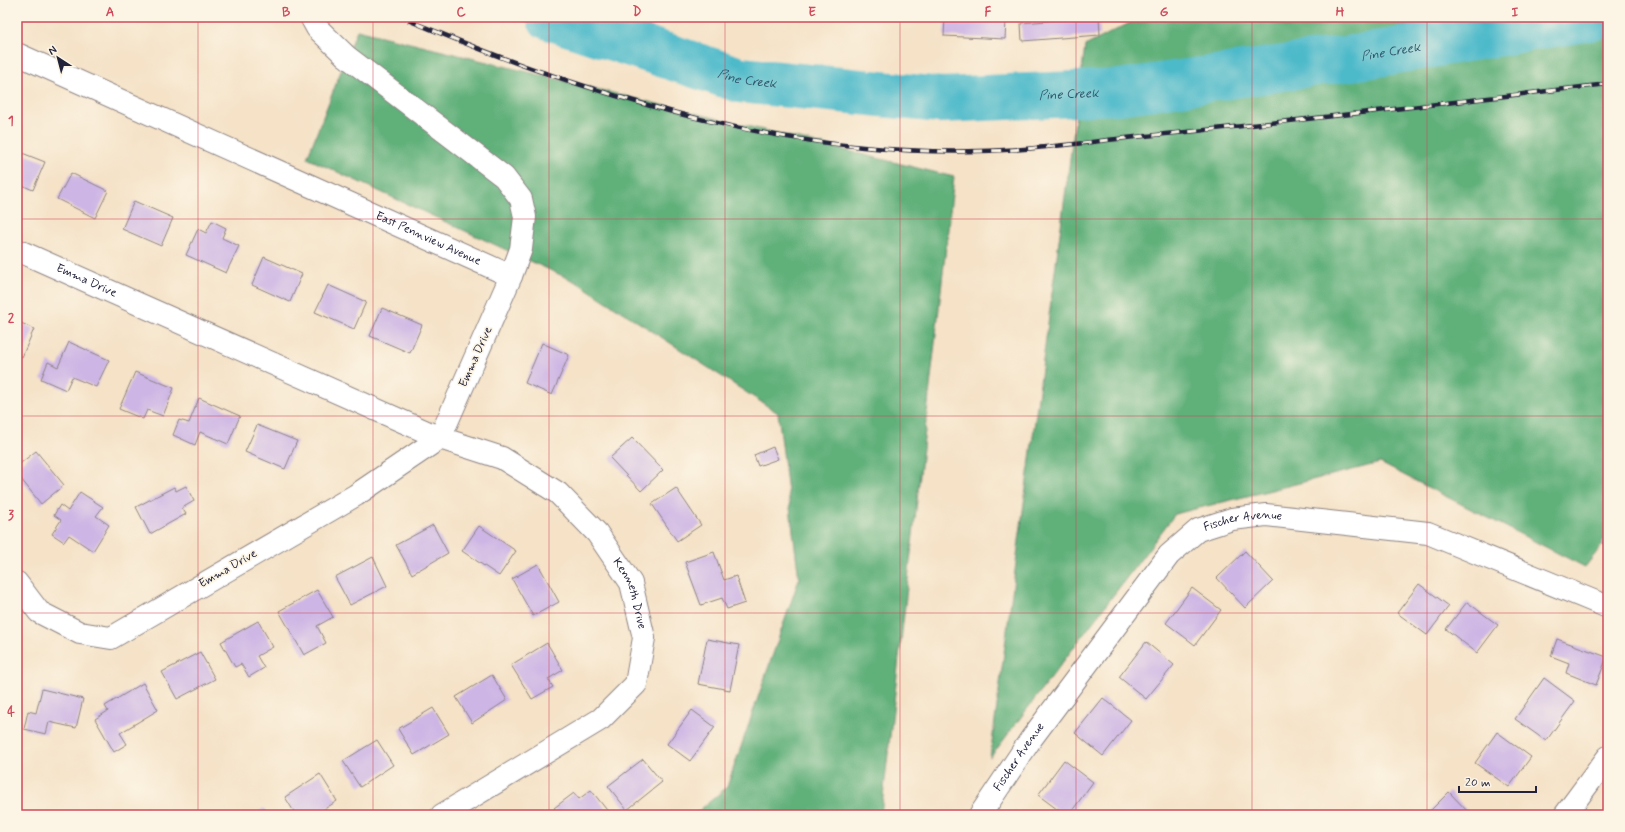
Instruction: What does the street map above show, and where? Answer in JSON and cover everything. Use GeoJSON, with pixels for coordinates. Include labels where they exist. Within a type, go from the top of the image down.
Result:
{"type":"FeatureCollection","features":[{"type":"Feature","properties":{"kind":"street"},"geometry":{"type":"LineString","coordinates":[[311,17],[318,28],[346,56],[504,177],[514,189],[521,199],[525,217],[521,248],[511,276]]}},
{"type":"Feature","properties":{"kind":"street","name":"East Pennview Avenue"},"geometry":{"type":"LineString","coordinates":[[17,54],[511,276]]}},
{"type":"Feature","properties":{"kind":"street","name":"Emma Drive"},"geometry":{"type":"LineString","coordinates":[[17,250],[440,438]]}},
{"type":"Feature","properties":{"kind":"street","name":"Emma Drive"},"geometry":{"type":"LineString","coordinates":[[17,583],[39,612],[80,633],[111,638],[356,495],[440,438],[511,276]]}},
{"type":"Feature","properties":{"kind":"street","name":"Kenneth Drive"},"geometry":{"type":"LineString","coordinates":[[440,438],[502,458],[558,493],[597,534],[632,583],[644,638],[636,684],[601,719],[442,815]]}},
{"type":"Feature","properties":{"kind":"street","name":"Fischer Avenue"},"geometry":{"type":"LineString","coordinates":[[980,815],[1031,739],[1169,556],[1198,530],[1232,519],[1266,515],[1428,532],[1608,608]]}},
{"type":"Feature","properties":{"kind":"street"},"geometry":{"type":"LineString","coordinates":[[1565,815],[1608,757]]}},
{"type":"Feature","properties":{"kind":"green space"},"geometry":{"type":"Polygon","coordinates":[[[1141,17],[1608,17],[1608,538],[1585,567],[1380,463],[1175,514],[990,758],[1085,46],[1141,17]]]}},
{"type":"Feature","properties":{"kind":"green space"},"geometry":{"type":"Polygon","coordinates":[[[357,30],[954,177],[881,815],[694,815],[727,787],[799,579],[778,413],[578,283],[307,158],[357,30]]]}},
{"type":"Feature","properties":{"kind":"building"},"geometry":{"type":"Polygon","coordinates":[[[1099,17],[1100,35],[1022,41],[1021,23],[1099,17]]]}},
{"type":"Feature","properties":{"kind":"building"},"geometry":{"type":"Polygon","coordinates":[[[945,18],[1006,21],[1005,39],[944,36],[945,18]]]}},
{"type":"Feature","properties":{"kind":"building"},"geometry":{"type":"Polygon","coordinates":[[[17,151],[45,162],[33,190],[17,183],[17,151]]]}},
{"type":"Feature","properties":{"kind":"building"},"geometry":{"type":"Polygon","coordinates":[[[71,173],[108,191],[95,218],[57,199],[71,173]]]}},
{"type":"Feature","properties":{"kind":"building"},"geometry":{"type":"Polygon","coordinates":[[[134,201],[173,218],[161,246],[122,229],[134,201]]]}},
{"type":"Feature","properties":{"kind":"building"},"geometry":{"type":"Polygon","coordinates":[[[212,221],[226,228],[222,238],[239,246],[226,273],[186,255],[198,229],[206,233],[212,221]]]}},
{"type":"Feature","properties":{"kind":"building"},"geometry":{"type":"Polygon","coordinates":[[[264,257],[302,274],[290,302],[252,285],[264,257]]]}},
{"type":"Feature","properties":{"kind":"building"},"geometry":{"type":"Polygon","coordinates":[[[328,285],[366,302],[354,329],[315,312],[328,285]]]}},
{"type":"Feature","properties":{"kind":"building"},"geometry":{"type":"Polygon","coordinates":[[[382,308],[422,325],[410,353],[370,336],[382,308]]]}},
{"type":"Feature","properties":{"kind":"building"},"geometry":{"type":"Polygon","coordinates":[[[17,321],[34,329],[22,357],[17,355],[17,321]]]}},
{"type":"Feature","properties":{"kind":"building"},"geometry":{"type":"Polygon","coordinates":[[[69,342],[109,360],[96,387],[72,377],[66,390],[41,379],[48,362],[58,367],[69,342]]]}},
{"type":"Feature","properties":{"kind":"building"},"geometry":{"type":"Polygon","coordinates":[[[542,343],[569,355],[552,395],[525,383],[542,343]]]}},
{"type":"Feature","properties":{"kind":"building"},"geometry":{"type":"Polygon","coordinates":[[[135,372],[174,388],[163,416],[147,410],[143,419],[119,409],[135,372]]]}},
{"type":"Feature","properties":{"kind":"building"},"geometry":{"type":"Polygon","coordinates":[[[199,398],[240,416],[228,444],[200,432],[195,445],[173,435],[179,420],[189,423],[199,398]]]}},
{"type":"Feature","properties":{"kind":"building"},"geometry":{"type":"Polygon","coordinates":[[[257,425],[297,441],[285,469],[245,452],[257,425]]]}},
{"type":"Feature","properties":{"kind":"building"},"geometry":{"type":"Polygon","coordinates":[[[632,438],[663,470],[641,491],[610,458],[632,438]]]}},
{"type":"Feature","properties":{"kind":"building"},"geometry":{"type":"Polygon","coordinates":[[[773,447],[778,459],[758,466],[754,455],[773,447]]]}},
{"type":"Feature","properties":{"kind":"building"},"geometry":{"type":"Polygon","coordinates":[[[36,451],[64,485],[41,504],[17,474],[17,466],[36,451]]]}},
{"type":"Feature","properties":{"kind":"building"},"geometry":{"type":"Polygon","coordinates":[[[186,486],[194,501],[182,508],[186,514],[150,534],[136,507],[174,487],[176,491],[186,486]]]}},
{"type":"Feature","properties":{"kind":"building"},"geometry":{"type":"Polygon","coordinates":[[[676,488],[701,525],[677,541],[652,504],[676,488]]]}},
{"type":"Feature","properties":{"kind":"building"},"geometry":{"type":"Polygon","coordinates":[[[80,492],[103,507],[96,516],[109,525],[93,551],[69,535],[64,542],[52,534],[61,520],[54,515],[60,505],[68,511],[80,492]]]}},
{"type":"Feature","properties":{"kind":"building"},"geometry":{"type":"Polygon","coordinates":[[[433,525],[448,553],[412,574],[396,545],[433,525]]]}},
{"type":"Feature","properties":{"kind":"building"},"geometry":{"type":"Polygon","coordinates":[[[479,526],[516,551],[499,576],[462,551],[479,526]]]}},
{"type":"Feature","properties":{"kind":"building"},"geometry":{"type":"Polygon","coordinates":[[[1608,536],[1608,548],[1602,543],[1608,536]]]}},
{"type":"Feature","properties":{"kind":"building"},"geometry":{"type":"Polygon","coordinates":[[[1245,551],[1273,581],[1245,608],[1217,578],[1245,551]]]}},
{"type":"Feature","properties":{"kind":"building"},"geometry":{"type":"Polygon","coordinates":[[[714,552],[724,580],[736,576],[745,603],[727,609],[722,598],[701,605],[685,562],[714,552]]]}},
{"type":"Feature","properties":{"kind":"building"},"geometry":{"type":"Polygon","coordinates":[[[373,557],[387,586],[350,605],[335,577],[373,557]]]}},
{"type":"Feature","properties":{"kind":"building"},"geometry":{"type":"Polygon","coordinates":[[[538,564],[559,602],[533,616],[512,579],[538,564]]]}},
{"type":"Feature","properties":{"kind":"building"},"geometry":{"type":"Polygon","coordinates":[[[1419,584],[1449,606],[1427,635],[1397,613],[1419,584]]]}},
{"type":"Feature","properties":{"kind":"building"},"geometry":{"type":"Polygon","coordinates":[[[1192,588],[1221,610],[1195,645],[1166,623],[1192,588]]]}},
{"type":"Feature","properties":{"kind":"building"},"geometry":{"type":"Polygon","coordinates":[[[317,590],[333,617],[317,626],[326,643],[304,655],[279,611],[317,590]]]}},
{"type":"Feature","properties":{"kind":"building"},"geometry":{"type":"Polygon","coordinates":[[[1467,602],[1498,625],[1477,653],[1446,629],[1467,602]]]}},
{"type":"Feature","properties":{"kind":"building"},"geometry":{"type":"Polygon","coordinates":[[[258,621],[273,647],[257,656],[264,668],[249,677],[241,664],[235,667],[221,642],[258,621]]]}},
{"type":"Feature","properties":{"kind":"building"},"geometry":{"type":"Polygon","coordinates":[[[707,639],[739,645],[730,690],[698,684],[707,639]]]}},
{"type":"Feature","properties":{"kind":"building"},"geometry":{"type":"Polygon","coordinates":[[[1557,639],[1607,657],[1596,685],[1566,673],[1569,663],[1551,656],[1557,639]]]}},
{"type":"Feature","properties":{"kind":"building"},"geometry":{"type":"Polygon","coordinates":[[[1146,642],[1174,665],[1146,699],[1119,677],[1146,642]]]}},
{"type":"Feature","properties":{"kind":"building"},"geometry":{"type":"Polygon","coordinates":[[[547,643],[563,670],[548,679],[553,687],[532,699],[511,665],[547,643]]]}},
{"type":"Feature","properties":{"kind":"building"},"geometry":{"type":"Polygon","coordinates":[[[200,652],[215,679],[177,699],[162,672],[200,652]]]}},
{"type":"Feature","properties":{"kind":"building"},"geometry":{"type":"Polygon","coordinates":[[[492,675],[507,700],[472,723],[456,697],[492,675]]]}},
{"type":"Feature","properties":{"kind":"building"},"geometry":{"type":"Polygon","coordinates":[[[1544,678],[1575,701],[1546,741],[1515,719],[1544,678]]]}},
{"type":"Feature","properties":{"kind":"building"},"geometry":{"type":"Polygon","coordinates":[[[143,683],[158,710],[120,733],[127,744],[114,752],[95,719],[108,711],[105,706],[143,683]]]}},
{"type":"Feature","properties":{"kind":"building"},"geometry":{"type":"Polygon","coordinates":[[[42,689],[83,699],[76,728],[49,722],[46,734],[24,729],[28,711],[36,713],[42,689]]]}},
{"type":"Feature","properties":{"kind":"building"},"geometry":{"type":"Polygon","coordinates":[[[1103,698],[1131,720],[1103,756],[1075,733],[1103,698]]]}},
{"type":"Feature","properties":{"kind":"building"},"geometry":{"type":"Polygon","coordinates":[[[433,708],[449,734],[414,755],[398,729],[433,708]]]}},
{"type":"Feature","properties":{"kind":"building"},"geometry":{"type":"Polygon","coordinates":[[[692,710],[715,727],[690,761],[667,744],[692,710]]]}},
{"type":"Feature","properties":{"kind":"building"},"geometry":{"type":"Polygon","coordinates":[[[1497,732],[1531,757],[1509,787],[1475,763],[1497,732]]]}},
{"type":"Feature","properties":{"kind":"building"},"geometry":{"type":"Polygon","coordinates":[[[377,740],[393,765],[360,787],[343,761],[377,740]]]}},
{"type":"Feature","properties":{"kind":"building"},"geometry":{"type":"Polygon","coordinates":[[[643,759],[662,782],[627,810],[608,786],[643,759]]]}},
{"type":"Feature","properties":{"kind":"building"},"geometry":{"type":"Polygon","coordinates":[[[1064,760],[1093,782],[1069,815],[1065,815],[1038,795],[1064,760]]]}},
{"type":"Feature","properties":{"kind":"building"},"geometry":{"type":"Polygon","coordinates":[[[320,774],[337,801],[315,815],[296,815],[285,797],[320,774]]]}},
{"type":"Feature","properties":{"kind":"building"},"geometry":{"type":"Polygon","coordinates":[[[591,790],[610,814],[560,815],[554,808],[574,793],[579,799],[591,790]]]}},
{"type":"Feature","properties":{"kind":"building"},"geometry":{"type":"Polygon","coordinates":[[[1449,792],[1471,815],[1426,815],[1449,792]]]}},
{"type":"Feature","properties":{"kind":"building"},"geometry":{"type":"Polygon","coordinates":[[[264,808],[269,815],[254,815],[264,808]]]}},
{"type":"Feature","properties":{"kind":"waterway","name":"Pine Creek"},"geometry":{"type":"LineString","coordinates":[[549,17],[740,80],[941,100],[1119,92],[1372,55],[1595,17]]}},
{"type":"Feature","properties":{"kind":"railway"},"geometry":{"type":"LineString","coordinates":[[400,17],[527,67],[584,86],[662,109],[782,136],[863,147],[903,150],[964,151],[1038,148],[1608,84]]}}]}
